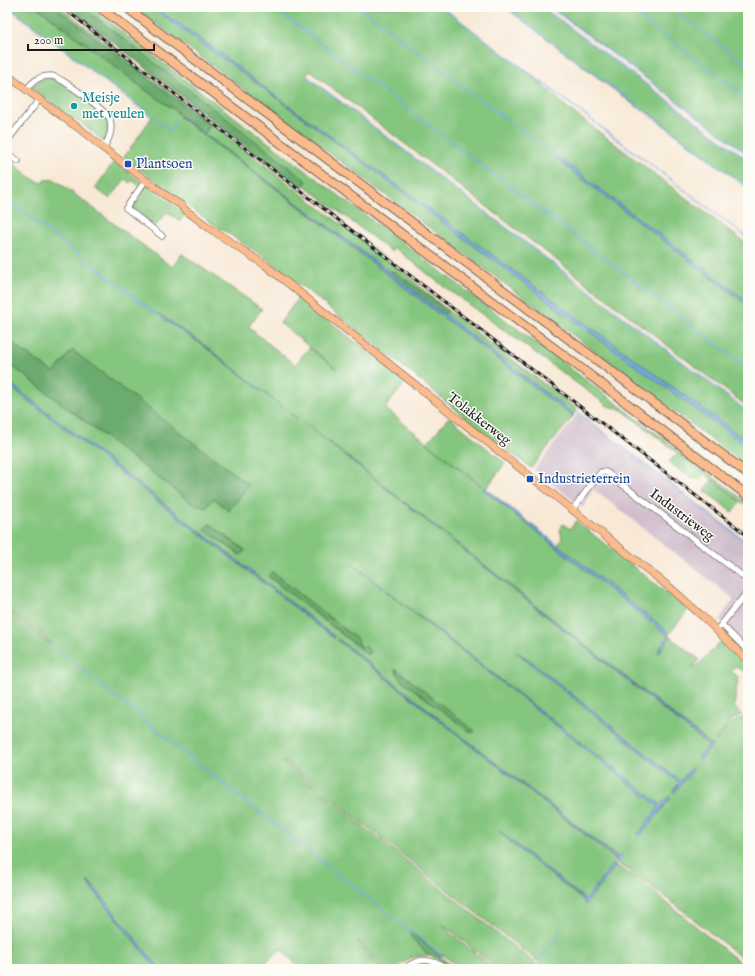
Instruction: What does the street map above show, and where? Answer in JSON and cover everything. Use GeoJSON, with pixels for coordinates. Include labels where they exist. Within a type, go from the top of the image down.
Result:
{"type":"FeatureCollection","features":[{"type":"Feature","properties":{"kind":"highway"},"geometry":{"type":"LineString","coordinates":[[99,7],[748,496]]}},
{"type":"Feature","properties":{"kind":"highway"},"geometry":{"type":"LineString","coordinates":[[126,7],[748,474]]}},
{"type":"Feature","properties":{"kind":"main road","name":"Tolakkerweg"},"geometry":{"type":"LineString","coordinates":[[7,75],[70,123],[81,129],[88,137],[102,148],[171,199],[173,203],[184,209],[217,234],[265,266],[719,627],[748,661]]}},
{"type":"Feature","properties":{"kind":"street"},"geometry":{"type":"LineString","coordinates":[[26,90],[36,79],[52,76],[61,79],[93,103],[106,113],[110,120],[111,133],[102,148]]}},
{"type":"Feature","properties":{"kind":"street"},"geometry":{"type":"LineString","coordinates":[[7,141],[39,100]]}},
{"type":"Feature","properties":{"kind":"street"},"geometry":{"type":"LineString","coordinates":[[7,153],[18,161]]}},
{"type":"Feature","properties":{"kind":"street"},"geometry":{"type":"LineString","coordinates":[[146,180],[126,208],[162,236]]}},
{"type":"Feature","properties":{"kind":"street","name":"Industrieweg"},"geometry":{"type":"LineString","coordinates":[[572,510],[601,472],[606,472],[748,580]]}},
{"type":"Feature","properties":{"kind":"street"},"geometry":{"type":"LineString","coordinates":[[748,590],[719,627],[748,651]]}},
{"type":"Feature","properties":{"kind":"street"},"geometry":{"type":"LineString","coordinates":[[404,969],[415,962],[422,960],[435,962],[447,969]]}},
{"type":"Feature","properties":{"kind":"shaded area"},"geometry":{"type":"Polygon","coordinates":[[[578,414],[748,542],[748,647],[719,620],[734,599],[593,489],[583,508],[534,470],[578,414]]]}},
{"type":"Feature","properties":{"kind":"green space"},"geometry":{"type":"Polygon","coordinates":[[[9,7],[37,7],[147,91],[175,110],[180,116],[179,117],[278,190],[542,393],[574,415],[531,468],[477,427],[275,265],[178,199],[124,157],[152,117],[9,7]]]}},
{"type":"Feature","properties":{"kind":"green space"},"geometry":{"type":"Polygon","coordinates":[[[37,7],[55,7],[210,126],[204,134],[180,116],[175,110],[147,91],[37,7]]]}},
{"type":"Feature","properties":{"kind":"green space"},"geometry":{"type":"Polygon","coordinates":[[[55,7],[60,7],[408,276],[448,311],[577,409],[573,414],[444,315],[447,311],[395,272],[388,271],[204,134],[210,126],[55,7]]]}},
{"type":"Feature","properties":{"kind":"green space"},"geometry":{"type":"Polygon","coordinates":[[[68,7],[82,7],[307,181],[300,189],[68,7]]]}},
{"type":"Feature","properties":{"kind":"green space"},"geometry":{"type":"Polygon","coordinates":[[[82,7],[89,7],[748,503],[748,507],[622,410],[608,406],[442,285],[394,247],[392,252],[304,185],[307,181],[82,7]]]}},
{"type":"Feature","properties":{"kind":"green space"},"geometry":{"type":"Polygon","coordinates":[[[134,7],[442,7],[537,80],[570,110],[748,245],[748,302],[557,157],[555,158],[748,305],[748,407],[310,71],[306,76],[748,412],[748,467],[536,307],[134,7]]]}},
{"type":"Feature","properties":{"kind":"green space"},"geometry":{"type":"Polygon","coordinates":[[[505,7],[542,7],[748,160],[748,188],[651,114],[634,105],[505,7]]]}},
{"type":"Feature","properties":{"kind":"green space"},"geometry":{"type":"Polygon","coordinates":[[[551,7],[748,7],[748,154],[551,7]]]}},
{"type":"Feature","properties":{"kind":"green space"},"geometry":{"type":"Polygon","coordinates":[[[53,78],[93,105],[106,118],[109,126],[105,142],[83,124],[69,116],[31,87],[41,79],[53,78]]]}},
{"type":"Feature","properties":{"kind":"green space"},"geometry":{"type":"Polygon","coordinates":[[[7,152],[16,166],[36,181],[43,183],[45,180],[54,179],[172,267],[182,254],[262,309],[249,326],[295,365],[309,348],[337,369],[280,323],[299,297],[406,382],[385,408],[427,443],[449,417],[505,463],[485,490],[667,635],[668,636],[658,652],[670,637],[699,659],[692,668],[700,663],[720,642],[724,642],[747,667],[743,671],[735,666],[731,671],[738,677],[734,707],[742,715],[733,719],[715,740],[716,741],[726,729],[737,720],[748,716],[748,963],[676,905],[629,870],[616,863],[614,865],[634,876],[748,969],[547,969],[284,761],[283,762],[542,969],[498,969],[441,923],[451,934],[495,969],[460,969],[442,954],[441,958],[439,955],[411,937],[429,956],[413,957],[394,969],[383,969],[358,940],[357,941],[381,969],[340,969],[332,960],[331,961],[338,969],[300,969],[281,949],[261,966],[264,969],[160,969],[88,880],[87,882],[157,969],[7,969],[7,610],[47,642],[52,644],[7,608],[7,383],[334,638],[297,607],[7,381],[7,362],[193,504],[248,485],[72,350],[54,373],[7,340],[7,152]],[[303,422],[708,745],[698,759],[700,760],[712,745],[303,422]],[[439,452],[480,486],[481,485],[439,452]],[[210,524],[204,529],[240,555],[245,551],[210,524]],[[272,572],[268,576],[368,655],[363,647],[360,646],[358,640],[272,572]],[[384,589],[660,807],[638,834],[640,836],[671,798],[669,796],[661,805],[384,589]],[[338,639],[338,640],[617,860],[619,858],[338,639]],[[520,654],[677,780],[679,783],[673,791],[674,792],[693,770],[691,768],[681,781],[679,781],[532,662],[520,654]],[[506,837],[515,846],[584,901],[587,901],[614,867],[612,866],[586,900],[506,837]]]}},
{"type":"Feature","properties":{"kind":"green space"},"geometry":{"type":"Polygon","coordinates":[[[114,162],[142,182],[139,186],[132,180],[130,183],[125,179],[110,199],[95,188],[114,162]]]}},
{"type":"Feature","properties":{"kind":"green space"},"geometry":{"type":"Polygon","coordinates":[[[146,185],[186,214],[180,221],[167,212],[154,228],[155,226],[129,207],[132,203],[135,204],[142,195],[139,193],[146,185]]]}},
{"type":"Feature","properties":{"kind":"green space"},"geometry":{"type":"Polygon","coordinates":[[[388,271],[395,272],[448,311],[444,315],[388,271]]]}},
{"type":"Feature","properties":{"kind":"green space"},"geometry":{"type":"Polygon","coordinates":[[[7,340],[54,373],[72,350],[249,485],[229,511],[214,498],[206,508],[193,504],[7,362],[7,340]]]}},
{"type":"Feature","properties":{"kind":"green space"},"geometry":{"type":"Polygon","coordinates":[[[677,453],[704,474],[699,479],[690,478],[669,462],[677,453]]]}},
{"type":"Feature","properties":{"kind":"green space"},"geometry":{"type":"Polygon","coordinates":[[[712,480],[741,502],[732,512],[704,490],[712,480]]]}},
{"type":"Feature","properties":{"kind":"green space"},"geometry":{"type":"Polygon","coordinates":[[[576,521],[688,610],[669,634],[558,546],[562,538],[560,529],[563,524],[570,529],[576,521]]]}},
{"type":"Feature","properties":{"kind":"green space"},"geometry":{"type":"Polygon","coordinates":[[[210,524],[245,551],[241,555],[204,529],[210,524]]]}},
{"type":"Feature","properties":{"kind":"green space"},"geometry":{"type":"Polygon","coordinates":[[[272,572],[358,640],[360,646],[367,647],[370,652],[368,655],[268,576],[272,572]]]}},
{"type":"Feature","properties":{"kind":"green space"},"geometry":{"type":"Polygon","coordinates":[[[395,669],[475,731],[472,733],[400,679],[395,669]]]}},
{"type":"Feature","properties":{"kind":"green space"},"geometry":{"type":"Polygon","coordinates":[[[411,932],[455,969],[448,967],[436,958],[429,956],[411,937],[411,932]]]}},
{"type":"Feature","properties":{"kind":"water"},"geometry":{"type":"Polygon","coordinates":[[[155,10],[174,20],[220,53],[269,91],[748,442],[748,447],[614,350],[229,62],[221,58],[155,10]]]}},
{"type":"Feature","properties":{"kind":"water"},"geometry":{"type":"Polygon","coordinates":[[[179,116],[388,271],[573,414],[572,416],[281,192],[179,116]]]}},
{"type":"Feature","properties":{"kind":"water"},"geometry":{"type":"Polygon","coordinates":[[[557,156],[748,302],[748,305],[555,158],[557,156]]]}},
{"type":"Feature","properties":{"kind":"water"},"geometry":{"type":"Polygon","coordinates":[[[158,313],[204,345],[299,420],[204,346],[165,320],[158,313]]]}},
{"type":"Feature","properties":{"kind":"water"},"geometry":{"type":"Polygon","coordinates":[[[7,381],[335,637],[334,638],[7,384],[7,381]]]}},
{"type":"Feature","properties":{"kind":"water"},"geometry":{"type":"Polygon","coordinates":[[[303,422],[712,746],[700,761],[698,759],[709,746],[708,745],[303,422]]]}},
{"type":"Feature","properties":{"kind":"water"},"geometry":{"type":"Polygon","coordinates":[[[484,487],[667,631],[670,637],[659,653],[658,652],[668,636],[667,635],[483,489],[484,487]]]}},
{"type":"Feature","properties":{"kind":"water"},"geometry":{"type":"Polygon","coordinates":[[[351,563],[661,805],[669,796],[671,797],[640,836],[638,834],[659,807],[351,563]]]}},
{"type":"Feature","properties":{"kind":"water"},"geometry":{"type":"Polygon","coordinates":[[[338,639],[617,858],[620,855],[623,858],[616,863],[617,860],[337,640],[338,639]]]}},
{"type":"Feature","properties":{"kind":"water"},"geometry":{"type":"Polygon","coordinates":[[[515,651],[532,662],[679,780],[681,781],[691,768],[693,770],[674,793],[673,792],[679,783],[677,781],[515,651]]]}},
{"type":"Feature","properties":{"kind":"water"},"geometry":{"type":"Polygon","coordinates":[[[499,831],[586,900],[612,865],[615,867],[586,904],[584,904],[584,900],[515,846],[499,831]]]}},
{"type":"Feature","properties":{"kind":"water"},"geometry":{"type":"Polygon","coordinates":[[[88,880],[160,969],[157,969],[87,882],[88,880]]]}},
{"type":"Feature","properties":{"kind":"waterway"},"geometry":{"type":"LineString","coordinates":[[8,7],[167,128],[170,129],[176,121]]}},
{"type":"Feature","properties":{"kind":"waterway"},"geometry":{"type":"LineString","coordinates":[[146,7],[164,16]]}},
{"type":"Feature","properties":{"kind":"waterway"},"geometry":{"type":"LineString","coordinates":[[273,7],[669,307],[748,369]]}},
{"type":"Feature","properties":{"kind":"waterway"},"geometry":{"type":"LineString","coordinates":[[359,7],[556,157]]}},
{"type":"Feature","properties":{"kind":"waterway"},"geometry":{"type":"LineString","coordinates":[[442,7],[748,238]]}},
{"type":"Feature","properties":{"kind":"waterway"},"geometry":{"type":"LineString","coordinates":[[505,7],[748,188]]}},
{"type":"Feature","properties":{"kind":"waterway"},"geometry":{"type":"LineString","coordinates":[[542,7],[748,160]]}},
{"type":"Feature","properties":{"kind":"waterway"},"geometry":{"type":"LineString","coordinates":[[550,7],[748,154]]}},
{"type":"Feature","properties":{"kind":"waterway"},"geometry":{"type":"LineString","coordinates":[[626,7],[748,98]]}},
{"type":"Feature","properties":{"kind":"waterway"},"geometry":{"type":"LineString","coordinates":[[670,7],[748,65]]}},
{"type":"Feature","properties":{"kind":"waterway"},"geometry":{"type":"LineString","coordinates":[[741,7],[748,13]]}},
{"type":"Feature","properties":{"kind":"waterway"},"geometry":{"type":"LineString","coordinates":[[308,77],[748,412]]}},
{"type":"Feature","properties":{"kind":"waterway"},"geometry":{"type":"LineString","coordinates":[[10,202],[158,315]]}},
{"type":"Feature","properties":{"kind":"waterway"},"geometry":{"type":"LineString","coordinates":[[576,411],[748,544]]}},
{"type":"Feature","properties":{"kind":"waterway"},"geometry":{"type":"LineString","coordinates":[[50,643],[195,761],[442,956]]}},
{"type":"Feature","properties":{"kind":"waterway"},"geometry":{"type":"LineString","coordinates":[[551,945],[560,933]]}},
{"type":"Feature","properties":{"kind":"waterway"},"geometry":{"type":"LineString","coordinates":[[538,961],[547,949]]}},
{"type":"Feature","properties":{"kind":"railway"},"geometry":{"type":"LineString","coordinates":[[62,7],[748,536]]}},
{"type":"Feature","properties":{"kind":"place","name":"Meisje met veulen"},"geometry":{"type":"Point","coordinates":[74,106]}},
{"type":"Feature","properties":{"kind":"place","name":"Plantsoen"},"geometry":{"type":"Point","coordinates":[128,164]}},
{"type":"Feature","properties":{"kind":"place","name":"Industrieterrein"},"geometry":{"type":"Point","coordinates":[530,479]}}]}
